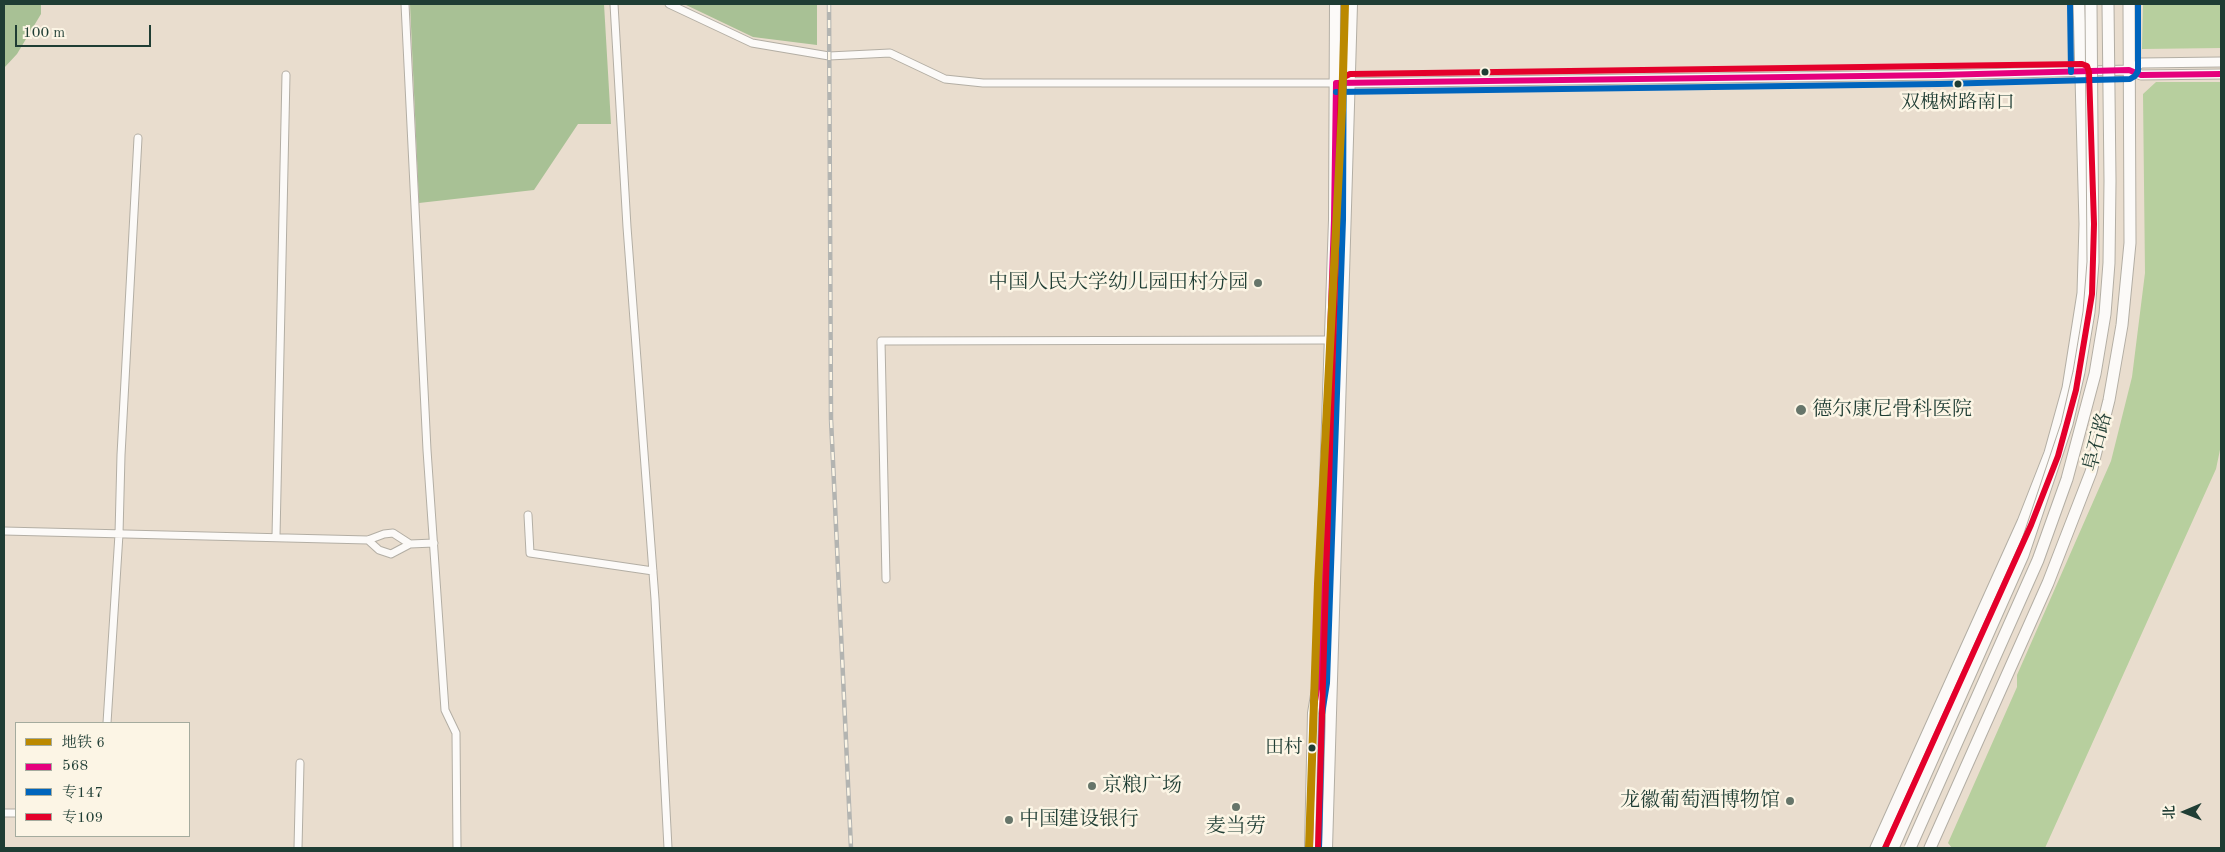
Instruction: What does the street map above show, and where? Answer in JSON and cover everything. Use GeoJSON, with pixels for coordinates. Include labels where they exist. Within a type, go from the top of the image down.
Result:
{"type":"FeatureCollection","features":[{"type":"Feature","properties":{"kind":"main road"},"geometry":{"type":"LineString","coordinates":[[1310,848],[1313,713],[1318,683],[1330,340],[1336,83],[1334,69],[1335,4]]}},
{"type":"Feature","properties":{"kind":"main road"},"geometry":{"type":"LineString","coordinates":[[1327,848],[1352,4]]}},
{"type":"Feature","properties":{"kind":"main road"},"geometry":{"type":"LineString","coordinates":[[1876,848],[2023,522],[2050,453],[2068,388],[2083,293],[2085,224],[2079,4]]}},
{"type":"Feature","properties":{"kind":"main road","name":"阜石路"},"geometry":{"type":"LineString","coordinates":[[1893,848],[2023,555],[2067,424],[2079,372],[2089,312],[2093,262],[2091,4]]}},
{"type":"Feature","properties":{"kind":"main road","name":"阜石路"},"geometry":{"type":"LineString","coordinates":[[1910,848],[2038,560],[2067,479],[2095,374],[2105,314],[2109,264],[2108,4]]}},
{"type":"Feature","properties":{"kind":"main road","name":"阜石路"},"geometry":{"type":"LineString","coordinates":[[1930,848],[2048,583],[2091,472],[2117,362],[2128,284],[2130,244],[2129,4]]}},
{"type":"Feature","properties":{"kind":"street"},"geometry":{"type":"LineString","coordinates":[[405,4],[415,232],[445,710],[456,733],[456,848]]}},
{"type":"Feature","properties":{"kind":"street"},"geometry":{"type":"LineString","coordinates":[[614,4],[627,227],[653,571],[668,848]]}},
{"type":"Feature","properties":{"kind":"street"},"geometry":{"type":"LineString","coordinates":[[669,4],[752,43],[829,56],[890,53],[945,79],[983,83],[1350,83],[2129,70],[2141,75],[2221,74]]}},
{"type":"Feature","properties":{"kind":"street"},"geometry":{"type":"LineString","coordinates":[[2129,70],[2141,63],[2221,62]]}},
{"type":"Feature","properties":{"kind":"street"},"geometry":{"type":"LineString","coordinates":[[276,536],[286,75]]}},
{"type":"Feature","properties":{"kind":"street"},"geometry":{"type":"LineString","coordinates":[[107,722],[119,534],[121,455],[138,138]]}},
{"type":"Feature","properties":{"kind":"street"},"geometry":{"type":"LineString","coordinates":[[886,579],[881,341],[1330,340]]}},
{"type":"Feature","properties":{"kind":"street"},"geometry":{"type":"LineString","coordinates":[[528,515],[530,553],[653,571]]}},
{"type":"Feature","properties":{"kind":"street"},"geometry":{"type":"LineString","coordinates":[[4,530],[368,540],[393,533],[410,544]]}},
{"type":"Feature","properties":{"kind":"street"},"geometry":{"type":"LineString","coordinates":[[368,540],[379,550],[391,554],[410,544],[434,543]]}},
{"type":"Feature","properties":{"kind":"street"},"geometry":{"type":"LineString","coordinates":[[298,848],[300,764]]}},
{"type":"Feature","properties":{"kind":"green space"},"geometry":{"type":"Polygon","coordinates":[[[4,4],[41,4],[41,14],[17,54],[4,68],[4,4]]]}},
{"type":"Feature","properties":{"kind":"green space"},"geometry":{"type":"Polygon","coordinates":[[[410,4],[604,4],[611,124],[578,124],[534,190],[419,203],[410,4]]]}},
{"type":"Feature","properties":{"kind":"green space"},"geometry":{"type":"Polygon","coordinates":[[[684,4],[817,4],[817,45],[753,37],[684,4]]]}},
{"type":"Feature","properties":{"kind":"green space"},"geometry":{"type":"Polygon","coordinates":[[[2143,4],[2221,4],[2221,48],[2142,49],[2143,4]]]}},
{"type":"Feature","properties":{"kind":"green space"},"geometry":{"type":"Polygon","coordinates":[[[2156,82],[2221,82],[2221,445],[2216,469],[2045,848],[1952,848],[1948,843],[2017,687],[2017,675],[2111,461],[2132,377],[2145,273],[2143,94],[2156,82]]]}},
{"type":"Feature","properties":{"kind":"railway"},"geometry":{"type":"LineString","coordinates":[[829,4],[831,419],[851,848]]}},
{"type":"Feature","properties":{"kind":"metro line","name":"6"},"geometry":{"type":"LineString","coordinates":[[1309,848],[1318,584],[1342,110],[1345,4]]}},
{"type":"Feature","properties":{"kind":"transit line","name":"专147"},"geometry":{"type":"LineString","coordinates":[[1319,848],[1322,714],[1327,683],[1343,220],[1344,4]]}},
{"type":"Feature","properties":{"kind":"transit line","name":"专147"},"geometry":{"type":"LineString","coordinates":[[2070,4],[2071,72]]}},
{"type":"Feature","properties":{"kind":"transit line","name":"专147"},"geometry":{"type":"LineString","coordinates":[[1336,92],[1939,84],[2130,79],[2138,71],[2138,4]]}},
{"type":"Feature","properties":{"kind":"transit line","name":"专109"},"geometry":{"type":"LineString","coordinates":[[1318,848],[1341,83],[1344,77],[1350,74],[2082,64],[2087,66],[2089,72],[2094,224],[2092,294],[2076,390],[2058,456],[2031,525],[1885,848]]}},
{"type":"Feature","properties":{"kind":"transit line","name":"568"},"geometry":{"type":"LineString","coordinates":[[1310,848],[1313,713],[1318,683],[1334,220],[1336,83],[1939,75],[2129,70],[2141,75],[2221,74]]}},
{"type":"Feature","properties":{"kind":"place","name":"双槐树路南口"},"geometry":{"type":"Point","coordinates":[1958,84]}},
{"type":"Feature","properties":{"kind":"place","name":"中国人民大学幼儿园田村分园"},"geometry":{"type":"Point","coordinates":[1258,283]}},
{"type":"Feature","properties":{"kind":"place","name":"德尔康尼骨科医院"},"geometry":{"type":"Point","coordinates":[1801,410]}},
{"type":"Feature","properties":{"kind":"place","name":"田村"},"geometry":{"type":"Point","coordinates":[1312,748]}},
{"type":"Feature","properties":{"kind":"place","name":"京粮广场"},"geometry":{"type":"Point","coordinates":[1092,786]}},
{"type":"Feature","properties":{"kind":"place","name":"龙徽葡萄酒博物馆"},"geometry":{"type":"Point","coordinates":[1790,801]}},
{"type":"Feature","properties":{"kind":"place","name":"麦当劳"},"geometry":{"type":"Point","coordinates":[1236,807]}},
{"type":"Feature","properties":{"kind":"place","name":"中国建设银行"},"geometry":{"type":"Point","coordinates":[1009,820]}}]}
